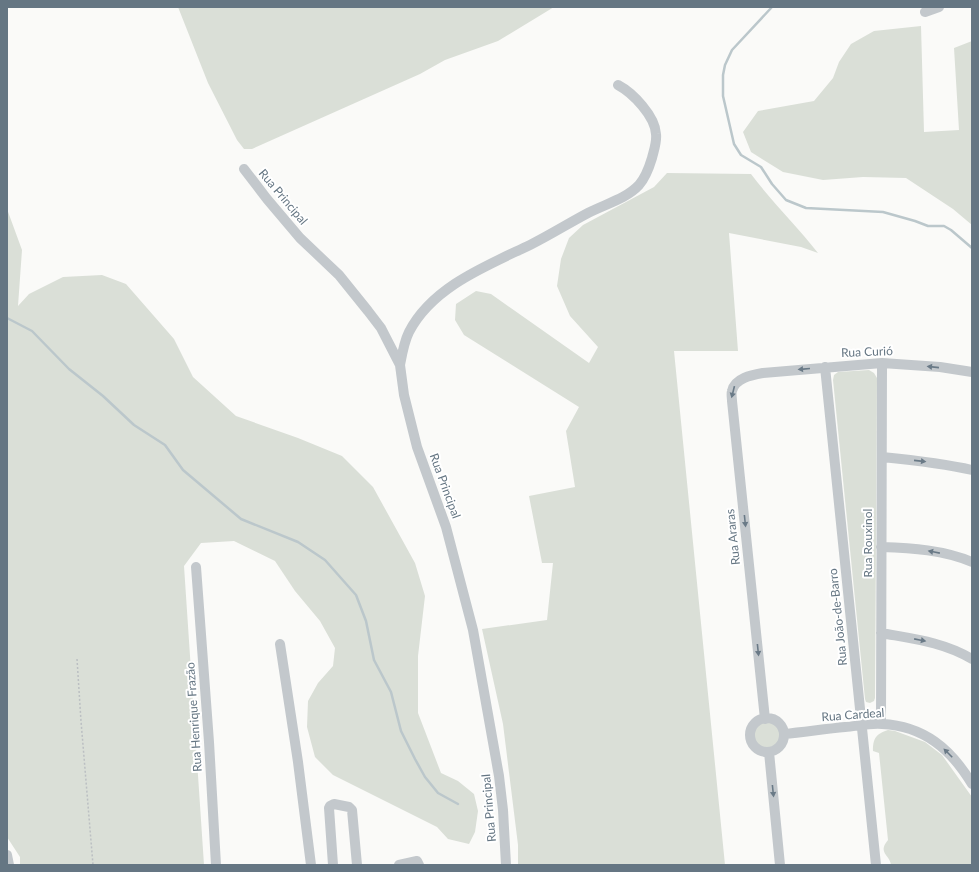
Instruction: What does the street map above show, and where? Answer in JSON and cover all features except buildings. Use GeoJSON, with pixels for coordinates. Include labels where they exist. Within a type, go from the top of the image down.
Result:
{"type":"FeatureCollection","features":[{"type":"Feature","properties":{"kind":"street"},"geometry":{"type":"LineString","coordinates":[[924,12],[939,7]]}},
{"type":"Feature","properties":{"kind":"street"},"geometry":{"type":"LineString","coordinates":[[400,364],[404,343],[412,326],[419,316],[465,276],[531,244],[589,212],[626,194],[639,185],[646,175],[650,165],[656,134],[654,126],[638,101],[627,90],[618,85]]}},
{"type":"Feature","properties":{"kind":"street","name":"Rua Principal"},"geometry":{"type":"LineString","coordinates":[[244,169],[300,238],[339,276],[368,311],[381,328],[400,364],[404,395],[417,447],[446,527],[472,630],[498,770],[503,810],[506,865]]}},
{"type":"Feature","properties":{"kind":"street","name":"Rua Curió"},"geometry":{"type":"LineString","coordinates":[[763,373],[882,363],[972,372]]}},
{"type":"Feature","properties":{"kind":"street","name":"Rua Rouxinol"},"geometry":{"type":"LineString","coordinates":[[881,724],[882,363]]}},
{"type":"Feature","properties":{"kind":"street","name":"Rua João-de-Barro"},"geometry":{"type":"LineString","coordinates":[[825,367],[876,865]]}},
{"type":"Feature","properties":{"kind":"street","name":"Rua Araras"},"geometry":{"type":"LineString","coordinates":[[763,373],[749,375],[737,383],[732,391],[732,401],[765,719]]}},
{"type":"Feature","properties":{"kind":"street"},"geometry":{"type":"LineString","coordinates":[[882,457],[926,461],[972,470]]}},
{"type":"Feature","properties":{"kind":"street"},"geometry":{"type":"LineString","coordinates":[[881,547],[912,548],[972,562]]}},
{"type":"Feature","properties":{"kind":"street","name":"Rua Henrique Frazão"},"geometry":{"type":"LineString","coordinates":[[196,568],[210,742],[216,865]]}},
{"type":"Feature","properties":{"kind":"street"},"geometry":{"type":"LineString","coordinates":[[881,633],[935,643],[950,648],[972,659]]}},
{"type":"Feature","properties":{"kind":"street"},"geometry":{"type":"LineString","coordinates":[[280,644],[312,865]]}},
{"type":"Feature","properties":{"kind":"street"},"geometry":{"type":"LineString","coordinates":[[765,719],[771,719],[780,724],[784,734],[782,744],[774,751],[769,752],[758,749],[751,740],[752,728],[760,720],[765,719]]}},
{"type":"Feature","properties":{"kind":"street","name":"Rua Cardeal"},"geometry":{"type":"LineString","coordinates":[[784,734],[881,724],[914,730],[926,735],[938,743],[958,763],[972,784]]}},
{"type":"Feature","properties":{"kind":"street"},"geometry":{"type":"LineString","coordinates":[[769,752],[780,865]]}},
{"type":"Feature","properties":{"kind":"street"},"geometry":{"type":"LineString","coordinates":[[333,865],[329,808],[334,804],[349,806],[352,810],[357,865]]}},
{"type":"Feature","properties":{"kind":"street"},"geometry":{"type":"LineString","coordinates":[[7,855],[10,865]]}},
{"type":"Feature","properties":{"kind":"street"},"geometry":{"type":"LineString","coordinates":[[399,865],[417,861],[419,865]]}},
{"type":"Feature","properties":{"kind":"path"},"geometry":{"type":"LineString","coordinates":[[77,659],[94,865]]}},
{"type":"Feature","properties":{"kind":"shaded area"},"geometry":{"type":"Polygon","coordinates":[[[178,7],[554,7],[498,41],[445,60],[420,74],[252,149],[244,149],[237,140],[208,83],[178,7]]]}},
{"type":"Feature","properties":{"kind":"shaded area"},"geometry":{"type":"Polygon","coordinates":[[[921,26],[924,132],[959,130],[954,48],[972,41],[972,225],[953,209],[906,178],[863,177],[823,180],[783,172],[751,152],[743,132],[758,111],[814,101],[833,78],[839,62],[851,44],[874,31],[921,26]]]}},
{"type":"Feature","properties":{"kind":"shaded area"},"geometry":{"type":"Polygon","coordinates":[[[667,173],[751,174],[818,253],[801,247],[729,233],[738,351],[674,351],[725,865],[518,865],[518,845],[503,724],[482,629],[547,620],[553,563],[542,563],[529,496],[575,487],[566,431],[579,407],[464,335],[455,320],[456,304],[476,291],[491,294],[589,363],[598,347],[570,316],[557,286],[561,259],[569,238],[583,225],[654,187],[667,173]]]}},
{"type":"Feature","properties":{"kind":"shaded area"},"geometry":{"type":"Polygon","coordinates":[[[7,209],[22,250],[18,306],[29,294],[63,277],[102,275],[126,284],[174,339],[193,377],[236,416],[298,438],[342,456],[373,487],[415,563],[425,596],[418,656],[418,713],[441,773],[458,781],[474,794],[478,811],[475,832],[469,844],[448,839],[437,827],[333,775],[315,757],[307,727],[308,701],[318,683],[333,666],[335,648],[320,621],[295,591],[275,561],[234,541],[201,543],[184,566],[204,865],[20,865],[20,857],[7,837],[7,209]]]}},
{"type":"Feature","properties":{"kind":"shaded area"},"geometry":{"type":"Polygon","coordinates":[[[869,370],[874,373],[877,378],[875,698],[874,701],[870,703],[866,702],[865,699],[833,380],[834,375],[838,372],[869,370]]]}},
{"type":"Feature","properties":{"kind":"shaded area"},"geometry":{"type":"Polygon","coordinates":[[[767,722],[776,726],[780,735],[776,744],[767,748],[758,744],[754,735],[758,726],[767,722]]]}},
{"type":"Feature","properties":{"kind":"shaded area"},"geometry":{"type":"Polygon","coordinates":[[[888,730],[895,731],[925,742],[942,755],[972,797],[972,865],[891,865],[884,851],[885,844],[888,840],[879,753],[873,751],[876,737],[888,730]]]}},
{"type":"Feature","properties":{"kind":"waterway"},"geometry":{"type":"LineString","coordinates":[[772,7],[732,50],[725,65],[723,75],[723,96],[734,144],[741,155],[761,167],[772,184],[786,200],[806,208],[883,212],[928,226],[944,226],[972,248]]}},
{"type":"Feature","properties":{"kind":"waterway"},"geometry":{"type":"LineString","coordinates":[[7,318],[32,331],[69,369],[103,396],[134,425],[165,445],[183,470],[241,519],[298,542],[325,560],[356,595],[366,621],[374,660],[391,692],[401,731],[415,759],[425,777],[438,793],[458,804]]}}]}
